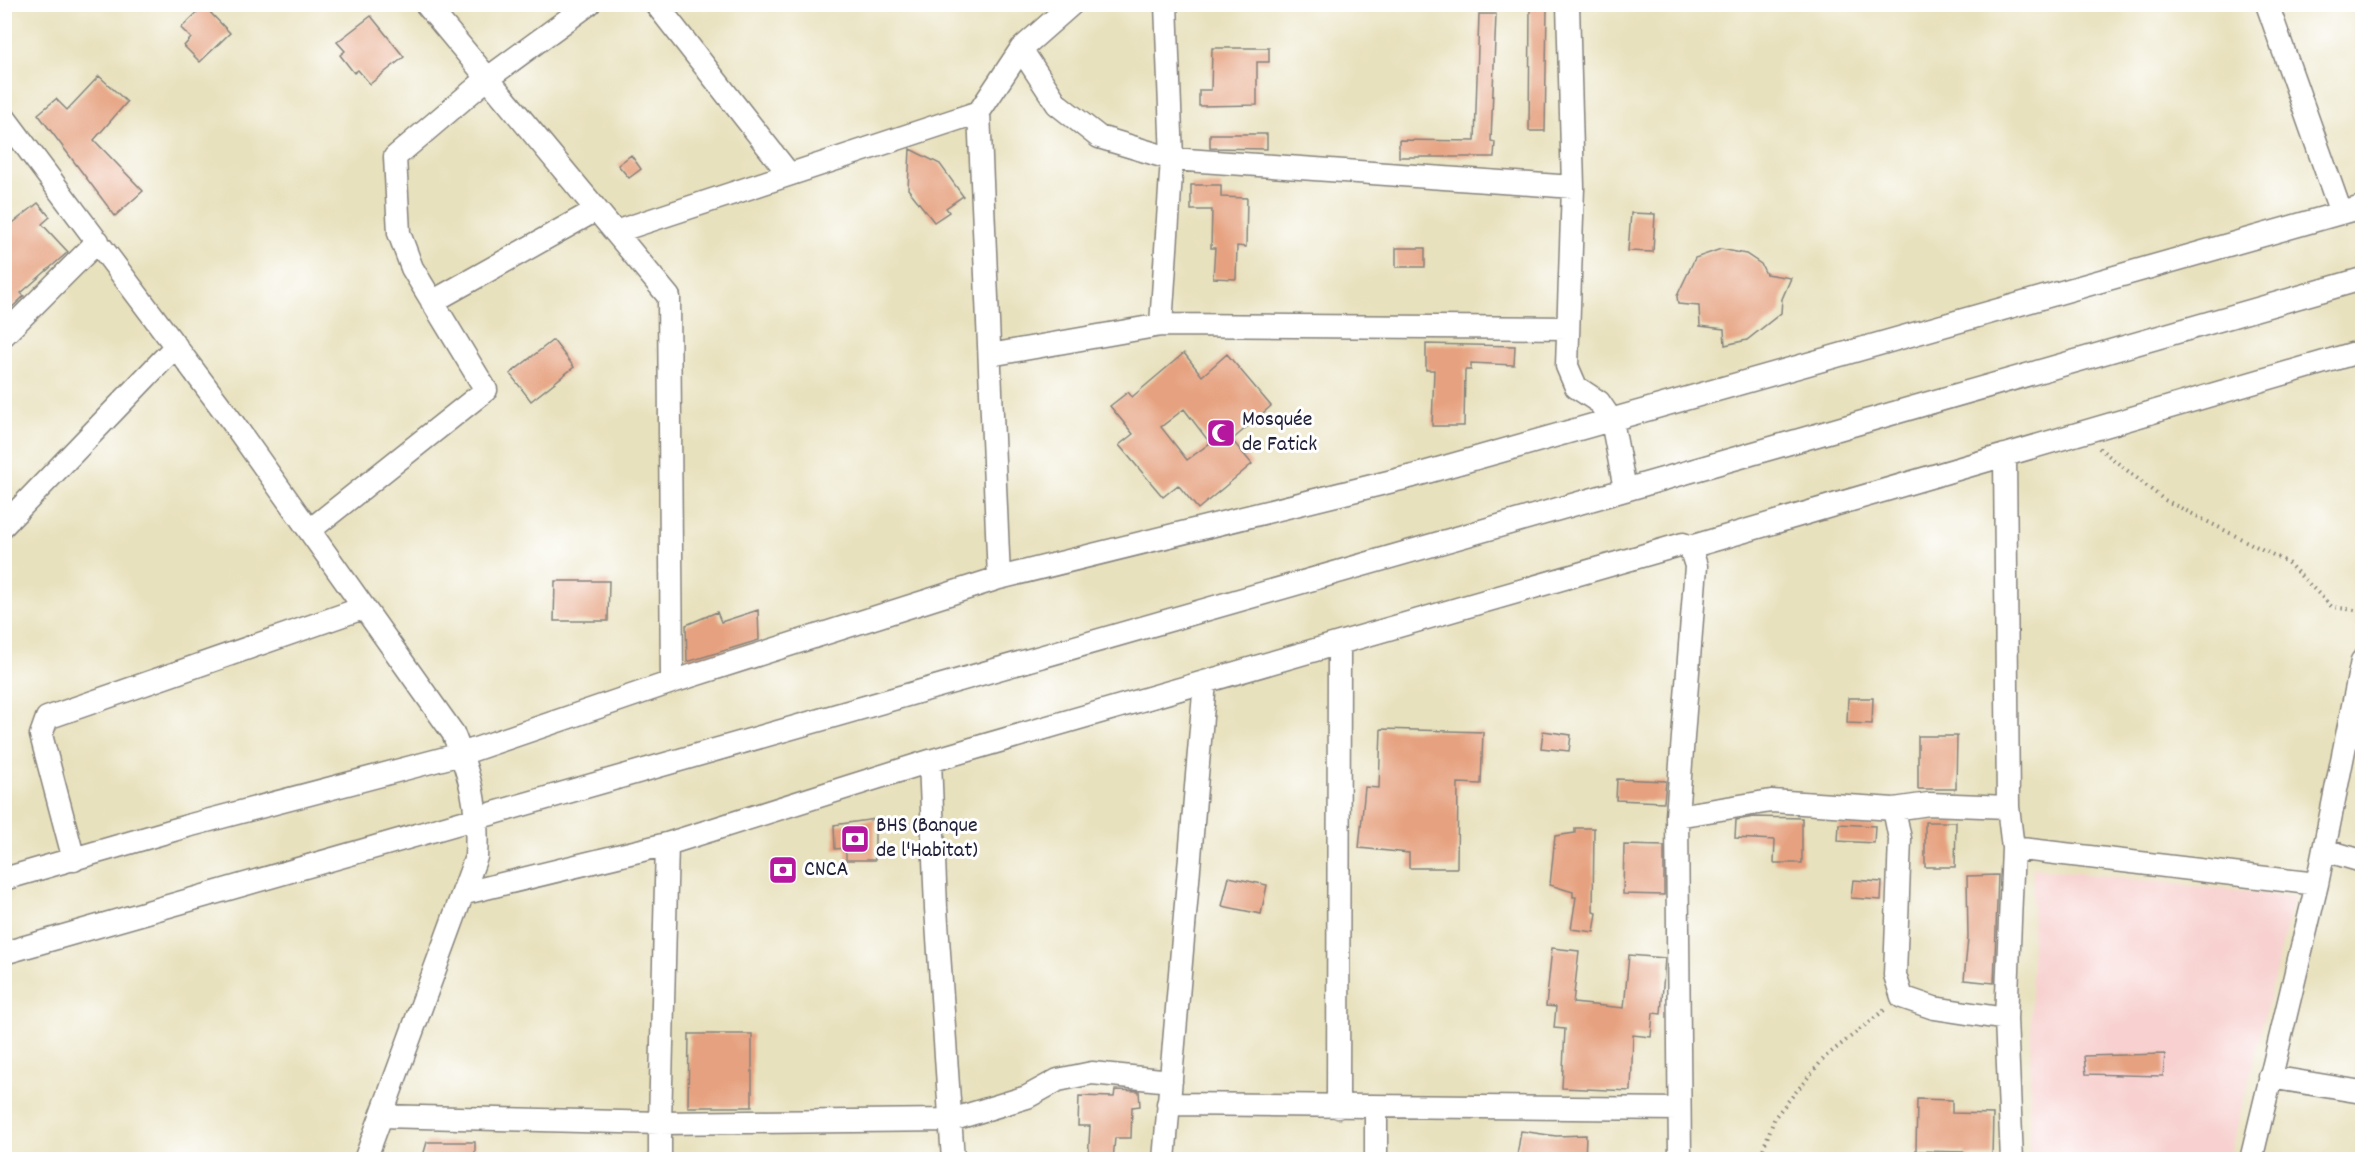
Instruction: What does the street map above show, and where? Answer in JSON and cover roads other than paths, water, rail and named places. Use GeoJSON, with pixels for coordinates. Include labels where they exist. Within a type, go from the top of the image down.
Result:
{"type":"FeatureCollection","features":[{"type":"Feature","properties":{"kind":"street"},"geometry":{"type":"LineString","coordinates":[[426,4],[669,297],[672,682]]}},
{"type":"Feature","properties":{"kind":"street"},"geometry":{"type":"LineString","coordinates":[[310,530],[486,390],[412,268],[399,233],[395,157],[488,78],[589,4]]}},
{"type":"Feature","properties":{"kind":"street"},"geometry":{"type":"LineString","coordinates":[[656,4],[789,174]]}},
{"type":"Feature","properties":{"kind":"street"},"geometry":{"type":"LineString","coordinates":[[999,578],[979,112],[1021,49],[1072,4]]}},
{"type":"Feature","properties":{"kind":"street"},"geometry":{"type":"LineString","coordinates":[[1161,325],[1164,312],[1172,159],[1167,4]]}},
{"type":"Feature","properties":{"kind":"street"},"geometry":{"type":"LineString","coordinates":[[1568,4],[1573,187],[1567,366],[1576,387],[1599,402],[1612,421],[1625,489]]}},
{"type":"Feature","properties":{"kind":"street"},"geometry":{"type":"LineString","coordinates":[[4,879],[191,825],[461,754],[672,682],[999,578],[1413,476],[2352,210],[2267,4]]}},
{"type":"Feature","properties":{"kind":"street"},"geometry":{"type":"LineString","coordinates":[[1021,49],[1057,104],[1099,137],[1172,159],[1573,187]]}},
{"type":"Feature","properties":{"kind":"street"},"geometry":{"type":"LineString","coordinates":[[615,232],[979,112]]}},
{"type":"Feature","properties":{"kind":"street"},"geometry":{"type":"LineString","coordinates":[[4,117],[176,346],[310,530],[363,608],[453,732],[461,754],[478,820],[476,857],[465,893],[365,1160]]}},
{"type":"Feature","properties":{"kind":"street"},"geometry":{"type":"LineString","coordinates":[[432,302],[596,210]]}},
{"type":"Feature","properties":{"kind":"street"},"geometry":{"type":"LineString","coordinates":[[4,335],[98,241]]}},
{"type":"Feature","properties":{"kind":"street"},"geometry":{"type":"LineString","coordinates":[[4,953],[478,820],[2362,279]]}},
{"type":"Feature","properties":{"kind":"street"},"geometry":{"type":"LineString","coordinates":[[990,355],[1161,325],[1568,328]]}},
{"type":"Feature","properties":{"kind":"street"},"geometry":{"type":"LineString","coordinates":[[4,525],[176,346]]}},
{"type":"Feature","properties":{"kind":"street"},"geometry":{"type":"LineString","coordinates":[[465,893],[667,844],[930,761],[1683,544],[1690,547],[2362,351]]}},
{"type":"Feature","properties":{"kind":"street"},"geometry":{"type":"LineString","coordinates":[[2005,455],[2008,807],[2013,848],[2006,1019],[2012,1160]]}},
{"type":"Feature","properties":{"kind":"street"},"geometry":{"type":"LineString","coordinates":[[1680,1160],[1677,816],[1695,576],[1694,556],[1690,547]]}},
{"type":"Feature","properties":{"kind":"street"},"geometry":{"type":"LineString","coordinates":[[74,860],[41,735],[47,718],[363,608]]}},
{"type":"Feature","properties":{"kind":"street"},"geometry":{"type":"LineString","coordinates":[[1338,1107],[1339,643]]}},
{"type":"Feature","properties":{"kind":"street"},"geometry":{"type":"LineString","coordinates":[[2251,1160],[2317,884],[2362,661]]}},
{"type":"Feature","properties":{"kind":"street"},"geometry":{"type":"LineString","coordinates":[[1164,1160],[1205,682]]}},
{"type":"Feature","properties":{"kind":"street"},"geometry":{"type":"LineString","coordinates":[[930,761],[936,908],[953,1160]]}},
{"type":"Feature","properties":{"kind":"street"},"geometry":{"type":"LineString","coordinates":[[1677,816],[1771,801],[1894,809],[1929,804],[2008,807]]}},
{"type":"Feature","properties":{"kind":"street"},"geometry":{"type":"LineString","coordinates":[[1894,809],[1900,839],[1895,975],[1902,997],[1934,1008],[2006,1019]]}},
{"type":"Feature","properties":{"kind":"street"},"geometry":{"type":"LineString","coordinates":[[660,1160],[667,844]]}},
{"type":"Feature","properties":{"kind":"street"},"geometry":{"type":"LineString","coordinates":[[2013,848],[2317,884]]}},
{"type":"Feature","properties":{"kind":"street"},"geometry":{"type":"LineString","coordinates":[[2324,849],[2362,861]]}},
{"type":"Feature","properties":{"kind":"street"},"geometry":{"type":"LineString","coordinates":[[381,1116],[660,1123],[951,1120],[1027,1097],[1058,1080],[1092,1073],[1171,1081]]}},
{"type":"Feature","properties":{"kind":"street"},"geometry":{"type":"LineString","coordinates":[[2270,1077],[2362,1092]]}},
{"type":"Feature","properties":{"kind":"street"},"geometry":{"type":"LineString","coordinates":[[1168,1104],[1376,1108],[1679,1109]]}},
{"type":"Feature","properties":{"kind":"street"},"geometry":{"type":"LineString","coordinates":[[1376,1108],[1376,1160]]}},
{"type":"Feature","properties":{"kind":"place","name":"Mosquée de Fatick"},"geometry":{"type":"Point","coordinates":[1221,433]}},
{"type":"Feature","properties":{"kind":"place","name":"BHS (Banque de l'Habitat)"},"geometry":{"type":"Point","coordinates":[855,839]}},
{"type":"Feature","properties":{"kind":"place","name":"CNCA"},"geometry":{"type":"Point","coordinates":[783,870]}}]}
